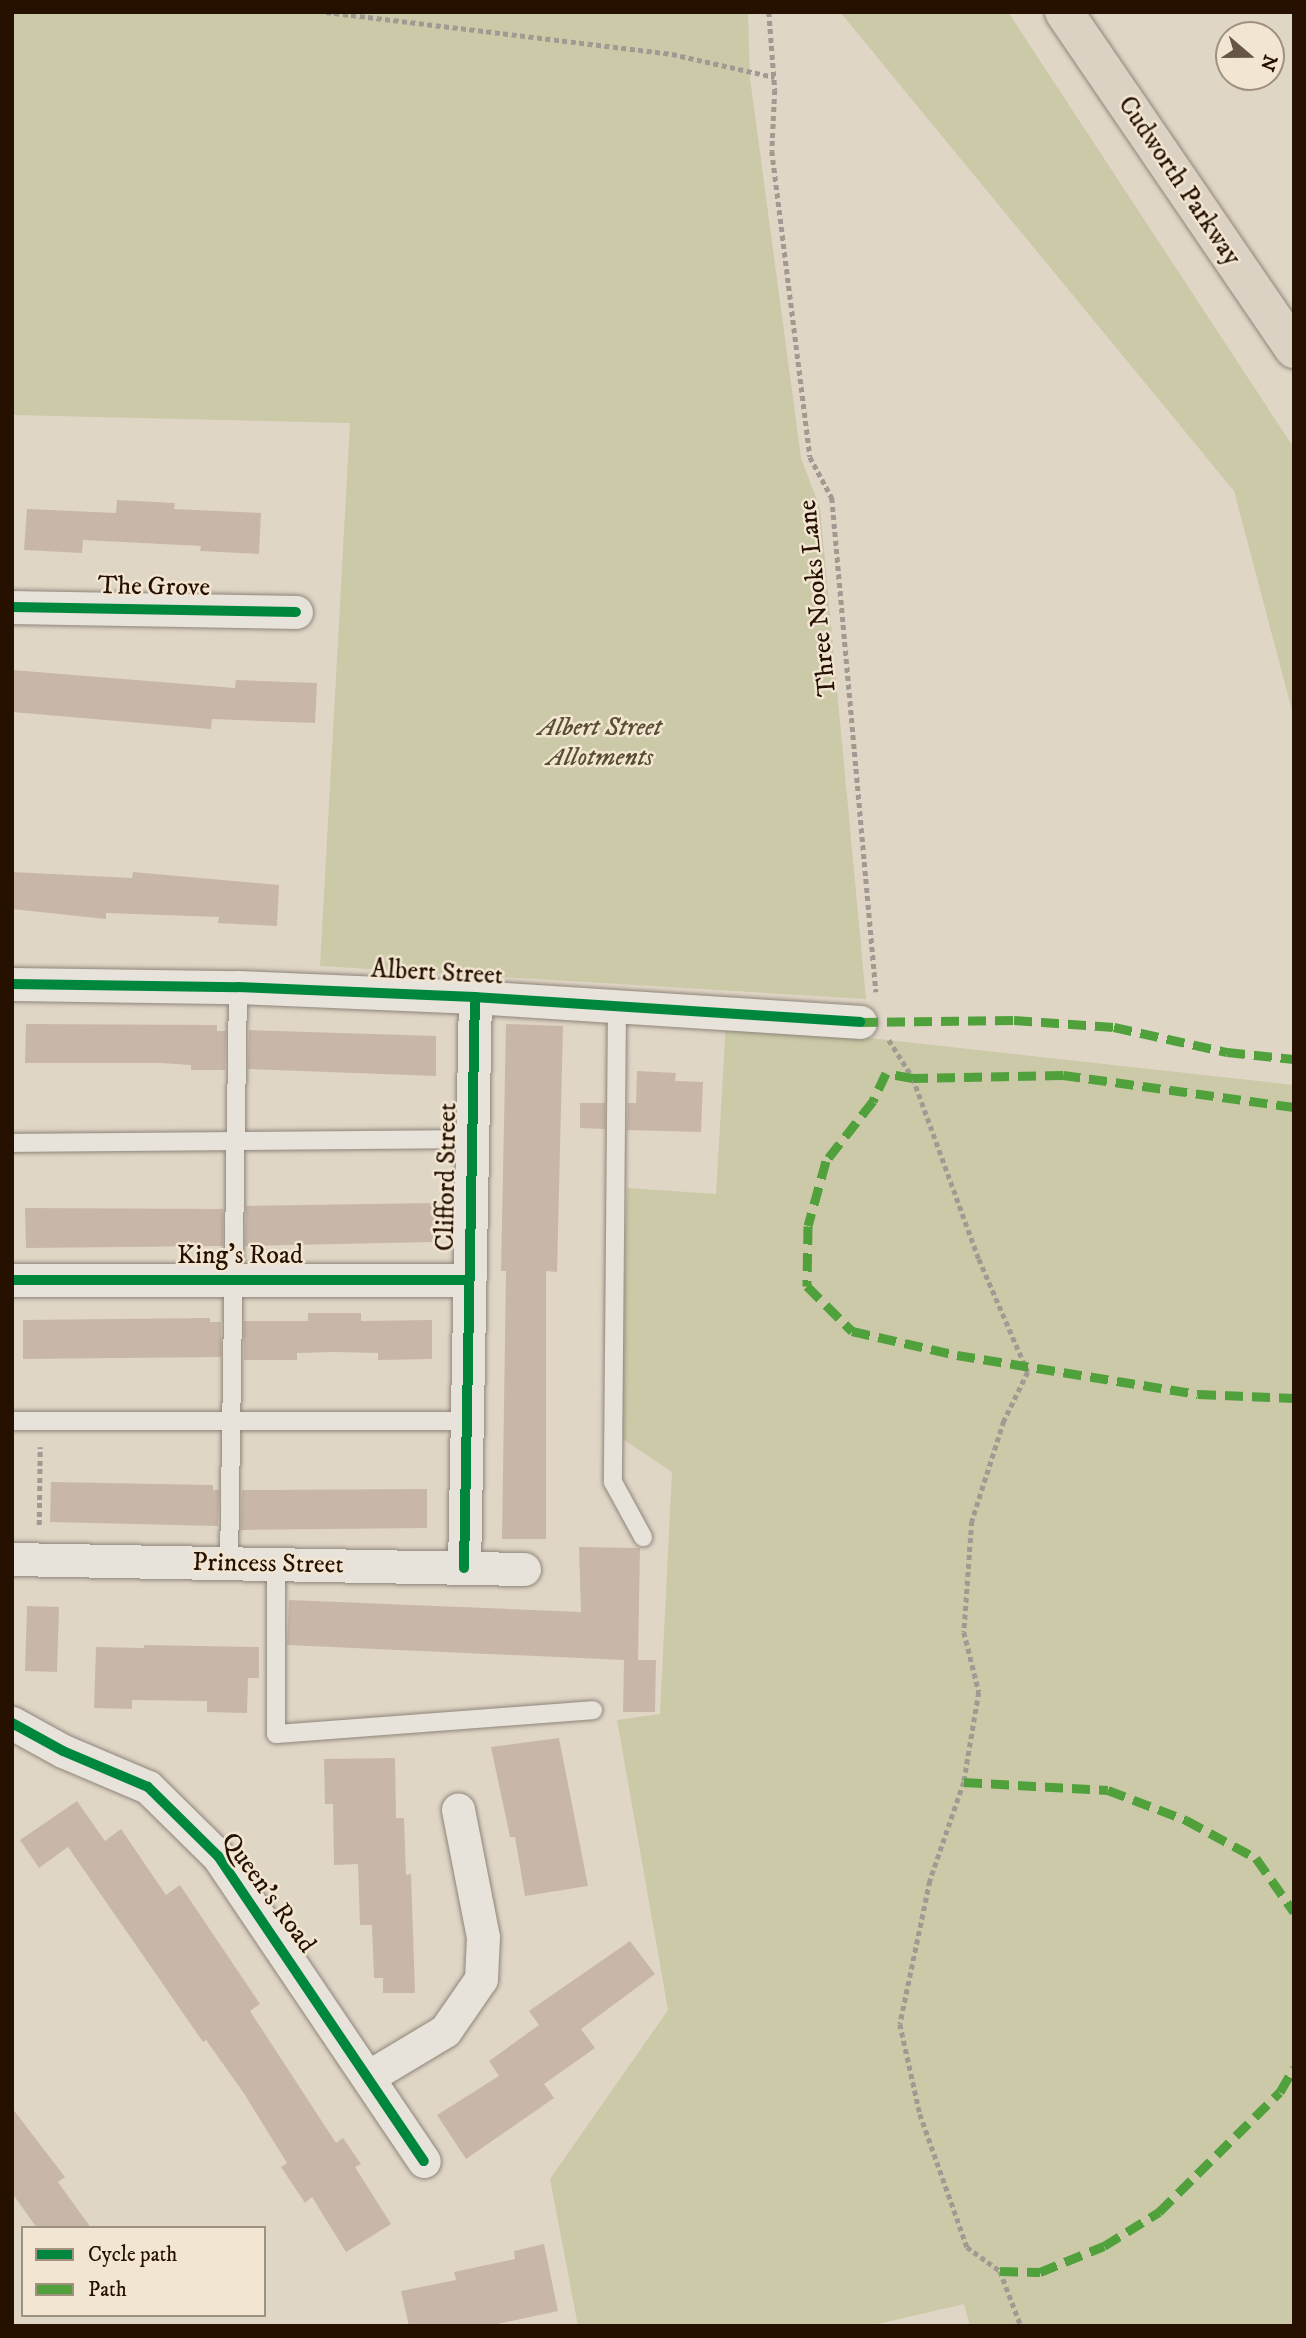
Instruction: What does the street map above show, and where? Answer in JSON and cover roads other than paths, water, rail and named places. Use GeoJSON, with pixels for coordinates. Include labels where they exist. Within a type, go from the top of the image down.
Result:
{"type":"FeatureCollection","features":[{"type":"Feature","properties":{"kind":"highway","name":"Cudworth Parkway"},"geometry":{"type":"LineString","coordinates":[[1064,12],[1294,349]]}},
{"type":"Feature","properties":{"kind":"street","name":"The Grove"},"geometry":{"type":"LineString","coordinates":[[12,607],[296,612]]}},
{"type":"Feature","properties":{"kind":"street","name":"Albert Street"},"geometry":{"type":"LineString","coordinates":[[12,984],[238,987],[874,1017]]}},
{"type":"Feature","properties":{"kind":"street","name":"Clifford Street"},"geometry":{"type":"LineString","coordinates":[[464,1567],[470,1139],[475,997]]}},
{"type":"Feature","properties":{"kind":"street","name":"King's Road"},"geometry":{"type":"LineString","coordinates":[[12,1280],[468,1280]]}},
{"type":"Feature","properties":{"kind":"street","name":"Princess Street"},"geometry":{"type":"LineString","coordinates":[[25,1559],[524,1569]]}},
{"type":"Feature","properties":{"kind":"street","name":"Queen's Road"},"geometry":{"type":"LineString","coordinates":[[12,1723],[63,1751],[148,1787],[218,1856],[424,2161]]}},
{"type":"Feature","properties":{"kind":"street"},"geometry":{"type":"LineString","coordinates":[[368,2077],[446,2031],[481,1979],[483,1937],[458,1809]]}},
{"type":"Feature","properties":{"kind":"lane"},"geometry":{"type":"LineString","coordinates":[[229,1563],[238,987]]}},
{"type":"Feature","properties":{"kind":"lane"},"geometry":{"type":"LineString","coordinates":[[617,1006],[613,1482],[643,1536]]}},
{"type":"Feature","properties":{"kind":"lane"},"geometry":{"type":"LineString","coordinates":[[12,1143],[470,1139]]}},
{"type":"Feature","properties":{"kind":"lane"},"geometry":{"type":"LineString","coordinates":[[12,1421],[467,1421]]}},
{"type":"Feature","properties":{"kind":"lane"},"geometry":{"type":"LineString","coordinates":[[276,1564],[276,1734],[593,1710]]}},
{"type":"Feature","properties":{"kind":"park label","name":"Albert Street Allotments"},"geometry":{"type":"Point","coordinates":[600,743]}}]}
